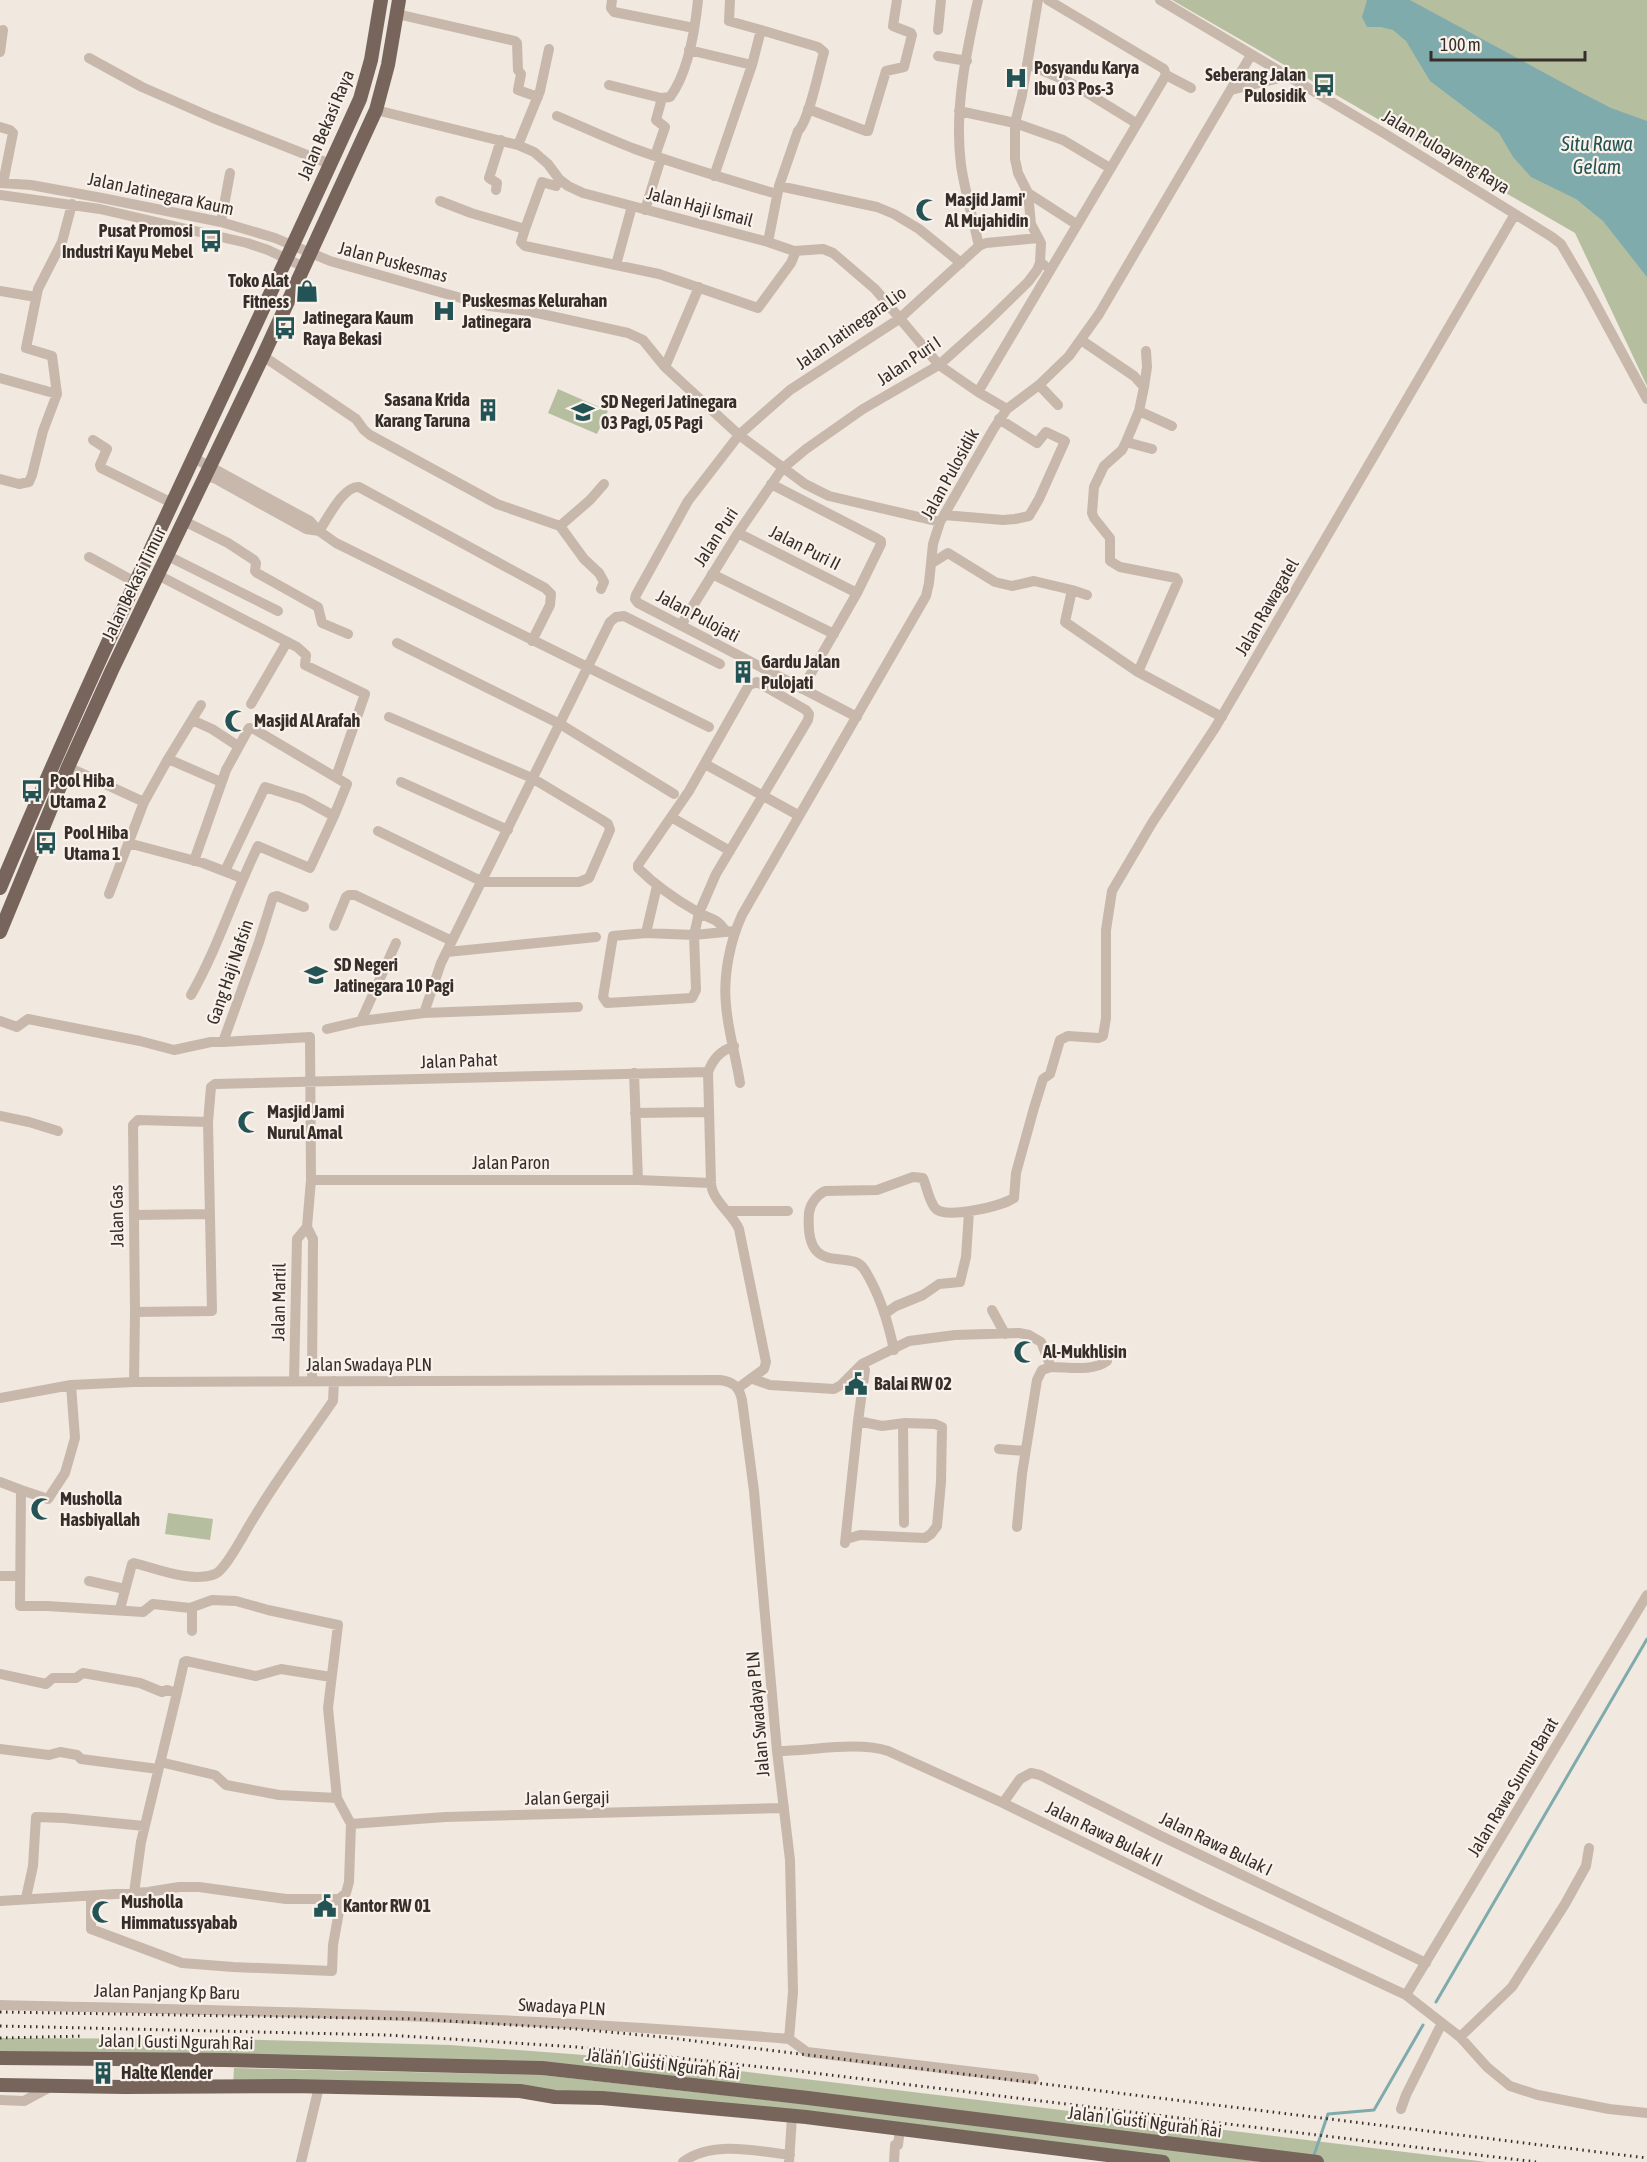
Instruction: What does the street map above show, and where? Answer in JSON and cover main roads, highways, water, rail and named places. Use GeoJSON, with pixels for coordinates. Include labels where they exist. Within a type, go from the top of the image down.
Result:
{"type":"FeatureCollection","features":[{"type":"Feature","properties":{"kind":"main road","name":"Jalan Bekasi Raya"},"geometry":{"type":"LineString","coordinates":[[290,253],[360,99],[371,60],[381,0]]}},
{"type":"Feature","properties":{"kind":"main road","name":"Jalan Bekasi Raya"},"geometry":{"type":"LineString","coordinates":[[307,261],[376,111],[388,65],[398,7]]}},
{"type":"Feature","properties":{"kind":"main road","name":"Jalan Bekasi Timur"},"geometry":{"type":"LineString","coordinates":[[0,888],[77,709],[135,582],[290,253]]}},
{"type":"Feature","properties":{"kind":"main road","name":"Jalan Bekasi Timur"},"geometry":{"type":"LineString","coordinates":[[0,932],[68,767],[307,261]]}},
{"type":"Feature","properties":{"kind":"main road","name":"Jalan I Gusti Ngurah Rai"},"geometry":{"type":"LineString","coordinates":[[0,2058],[225,2060],[542,2068],[748,2091],[1310,2161]]}},
{"type":"Feature","properties":{"kind":"main road","name":"Jalan I Gusti Ngurah Rai"},"geometry":{"type":"LineString","coordinates":[[0,2085],[51,2089],[319,2087],[520,2091],[555,2097],[594,2097],[806,2117],[1118,2159],[1163,2162]]}},
{"type":"Feature","properties":{"kind":"main road"},"geometry":{"type":"LineString","coordinates":[[744,2112],[748,2091]]}},
{"type":"Feature","properties":{"kind":"water","name":"Situ Rawa Gelam"},"geometry":{"type":"Polygon","coordinates":[[[1367,0],[1410,0],[1611,108],[1647,121],[1647,277],[1603,221],[1576,199],[1531,177],[1513,157],[1499,133],[1430,81],[1406,41],[1393,30],[1367,27],[1362,17],[1367,0]]]}},
{"type":"Feature","properties":{"kind":"waterway"},"geometry":{"type":"LineString","coordinates":[[1436,2002],[1647,1639]]}},
{"type":"Feature","properties":{"kind":"waterway"},"geometry":{"type":"LineString","coordinates":[[1313,2158],[1328,2114],[1374,2110],[1423,2025]]}},
{"type":"Feature","properties":{"kind":"railway"},"geometry":{"type":"LineString","coordinates":[[0,2012],[417,2019],[577,2029],[662,2037],[1647,2158]]}},
{"type":"Feature","properties":{"kind":"railway"},"geometry":{"type":"LineString","coordinates":[[0,2026],[387,2035],[577,2047],[798,2071],[1536,2162]]}},
{"type":"Feature","properties":{"kind":"railway"},"geometry":{"type":"LineString","coordinates":[[0,2038],[84,2036]]}},
{"type":"Feature","properties":{"kind":"place","name":"Posyandu Karya Ibu 03 Pos-3"},"geometry":{"type":"Point","coordinates":[1016,78]}},
{"type":"Feature","properties":{"kind":"place","name":"Seberang Jalan Pulosidik"},"geometry":{"type":"Point","coordinates":[1324,85]}},
{"type":"Feature","properties":{"kind":"place","name":"Masjid Jami' Al Mujahidin"},"geometry":{"type":"Point","coordinates":[927,210]}},
{"type":"Feature","properties":{"kind":"place","name":"Pusat Promosi Industri Kayu Mebel"},"geometry":{"type":"Point","coordinates":[211,241]}},
{"type":"Feature","properties":{"kind":"place","name":"Toko Alat Fitness"},"geometry":{"type":"Point","coordinates":[307,291]}},
{"type":"Feature","properties":{"kind":"place","name":"Puskesmas Kelurahan Jatinegara"},"geometry":{"type":"Point","coordinates":[444,311]}},
{"type":"Feature","properties":{"kind":"place","name":"Jatinegara Kaum Raya Bekasi"},"geometry":{"type":"Point","coordinates":[285,328]}},
{"type":"Feature","properties":{"kind":"place","name":"Sasana Krida Karang Taruna"},"geometry":{"type":"Point","coordinates":[488,410]}},
{"type":"Feature","properties":{"kind":"place","name":"SD Negeri Jatinegara 03 Pagi, 05 Pagi"},"geometry":{"type":"Point","coordinates":[583,412]}},
{"type":"Feature","properties":{"kind":"place","name":"Gardu Jalan Pulojati"},"geometry":{"type":"Point","coordinates":[743,672]}},
{"type":"Feature","properties":{"kind":"place","name":"Masjid Al Arafah"},"geometry":{"type":"Point","coordinates":[236,721]}},
{"type":"Feature","properties":{"kind":"place","name":"Pool Hiba Utama 2"},"geometry":{"type":"Point","coordinates":[32,791]}},
{"type":"Feature","properties":{"kind":"place","name":"Pool Hiba Utama 1"},"geometry":{"type":"Point","coordinates":[46,843]}},
{"type":"Feature","properties":{"kind":"place","name":"SD Negeri Jatinegara 10 Pagi"},"geometry":{"type":"Point","coordinates":[316,975]}},
{"type":"Feature","properties":{"kind":"place","name":"Masjid Jami Nurul Amal"},"geometry":{"type":"Point","coordinates":[249,1122]}},
{"type":"Feature","properties":{"kind":"place","name":"Al-Mukhlisin"},"geometry":{"type":"Point","coordinates":[1025,1352]}},
{"type":"Feature","properties":{"kind":"place","name":"Balai RW 02"},"geometry":{"type":"Point","coordinates":[856,1384]}},
{"type":"Feature","properties":{"kind":"place","name":"Musholla Hasbiyallah"},"geometry":{"type":"Point","coordinates":[42,1509]}},
{"type":"Feature","properties":{"kind":"place","name":"Kantor RW 01"},"geometry":{"type":"Point","coordinates":[325,1906]}},
{"type":"Feature","properties":{"kind":"place","name":"Musholla Himmatussyabab"},"geometry":{"type":"Point","coordinates":[103,1912]}},
{"type":"Feature","properties":{"kind":"place","name":"Halte Klender"},"geometry":{"type":"Point","coordinates":[103,2073]}}]}
